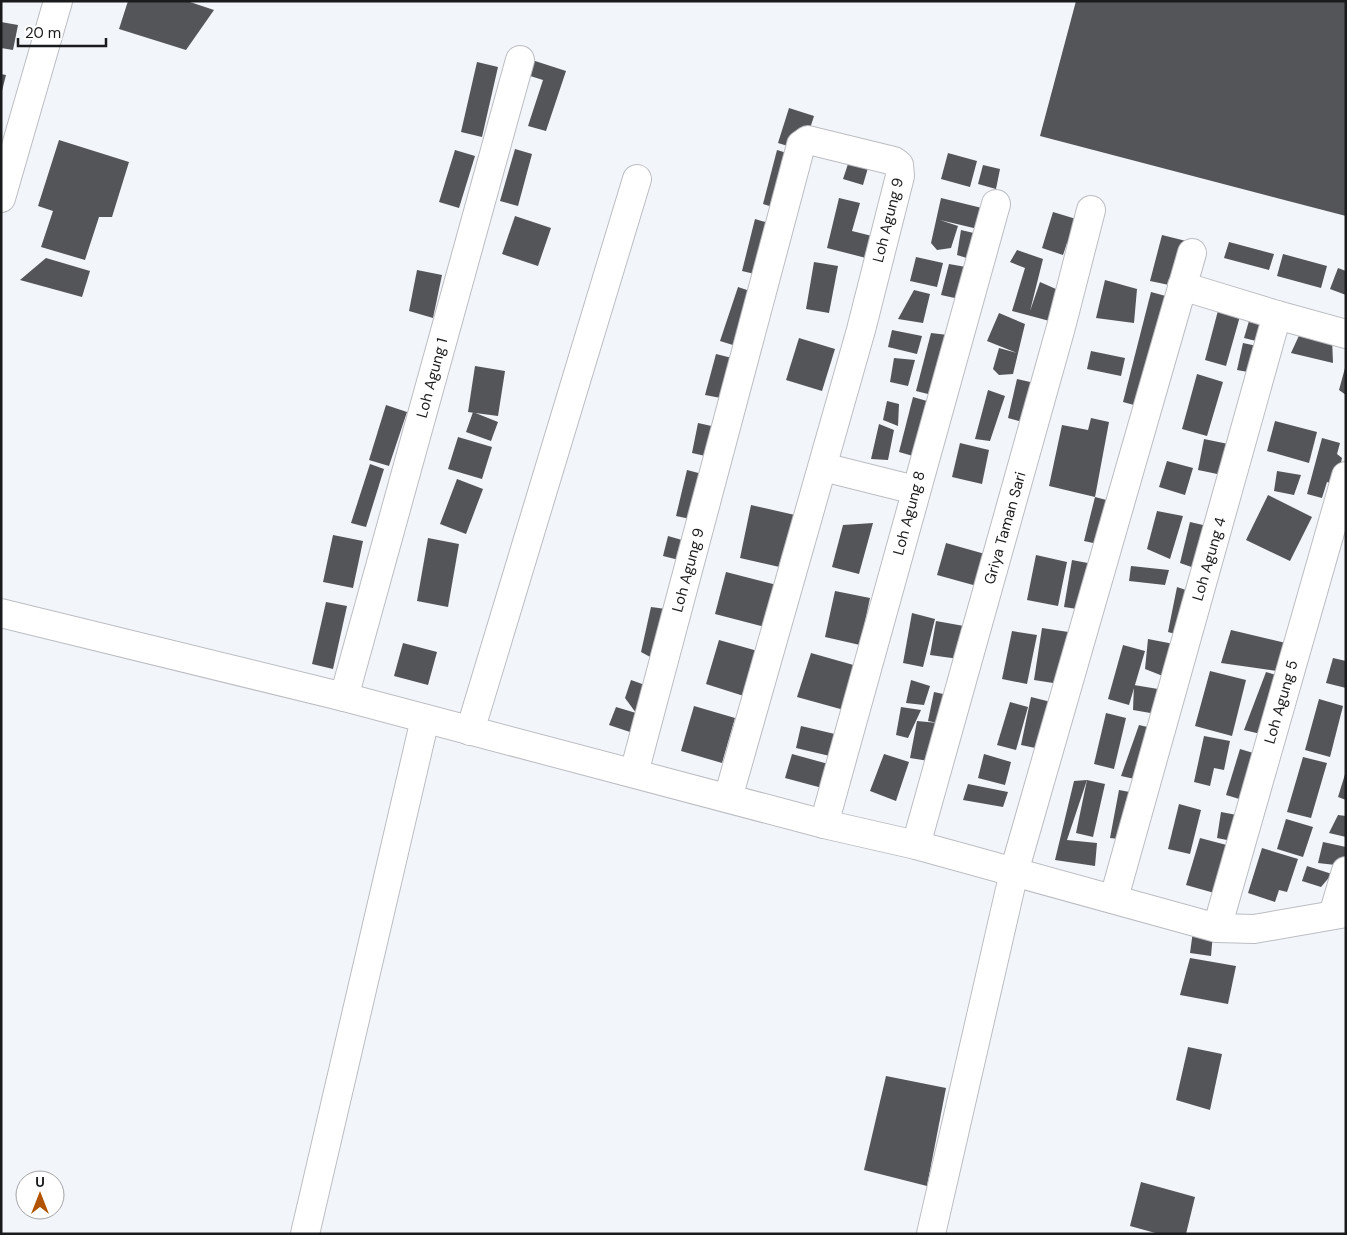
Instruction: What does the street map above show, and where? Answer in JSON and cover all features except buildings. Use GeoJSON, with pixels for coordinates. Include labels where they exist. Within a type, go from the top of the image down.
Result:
{"type":"FeatureCollection","features":[{"type":"Feature","properties":{"kind":"street"},"geometry":{"type":"LineString","coordinates":[[1,198],[58,1]]}},
{"type":"Feature","properties":{"kind":"street","name":"Loh Agung 1"},"geometry":{"type":"LineString","coordinates":[[344,696],[520,60]]}},
{"type":"Feature","properties":{"kind":"street","name":"Loh Agung 9"},"geometry":{"type":"LineString","coordinates":[[634,773],[801,145],[808,140],[894,161],[900,168],[900,176],[861,330],[728,798]]}},
{"type":"Feature","properties":{"kind":"street"},"geometry":{"type":"LineString","coordinates":[[470,731],[637,179]]}},
{"type":"Feature","properties":{"kind":"street","name":"Loh Agung 8"},"geometry":{"type":"LineString","coordinates":[[824,824],[915,490],[996,204]]}},
{"type":"Feature","properties":{"kind":"street","name":"Griya Taman Sari"},"geometry":{"type":"LineString","coordinates":[[916,845],[1061,327],[1091,210]]}},
{"type":"Feature","properties":{"kind":"street"},"geometry":{"type":"LineString","coordinates":[[932,1234],[1014,872],[1192,253]]}},
{"type":"Feature","properties":{"kind":"street"},"geometry":{"type":"LineString","coordinates":[[1182,286],[1346,334]]}},
{"type":"Feature","properties":{"kind":"street","name":"Loh Agung 4"},"geometry":{"type":"LineString","coordinates":[[1114,898],[1277,315]]}},
{"type":"Feature","properties":{"kind":"street"},"geometry":{"type":"LineString","coordinates":[[823,467],[915,490]]}},
{"type":"Feature","properties":{"kind":"street","name":"Loh Agung 5"},"geometry":{"type":"LineString","coordinates":[[1217,928],[1346,476]]}},
{"type":"Feature","properties":{"kind":"street"},"geometry":{"type":"LineString","coordinates":[[1,613],[344,696],[824,824],[916,845],[1114,898],[1217,928],[1254,929],[1339,914],[1346,871]]}},
{"type":"Feature","properties":{"kind":"street"},"geometry":{"type":"LineString","coordinates":[[305,1234],[425,719]]}}]}
